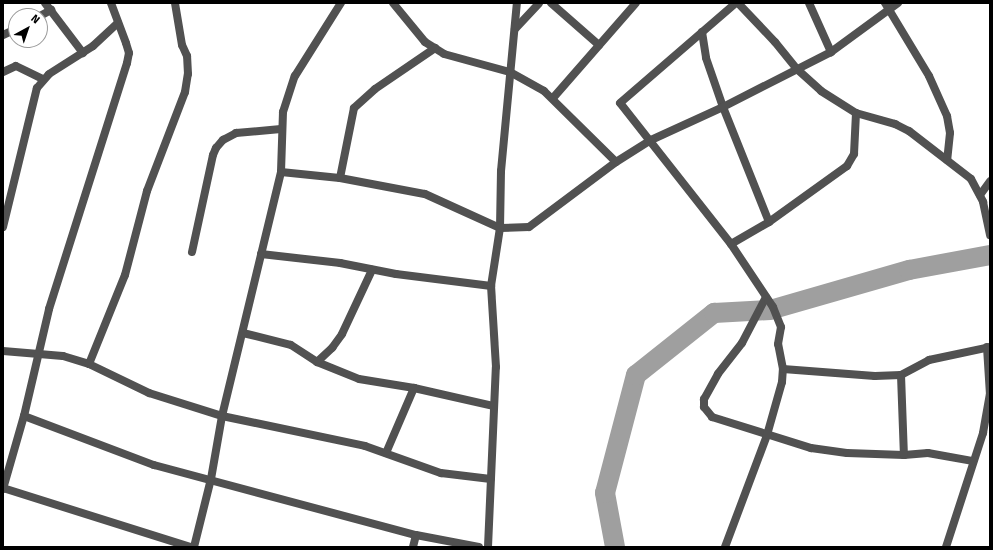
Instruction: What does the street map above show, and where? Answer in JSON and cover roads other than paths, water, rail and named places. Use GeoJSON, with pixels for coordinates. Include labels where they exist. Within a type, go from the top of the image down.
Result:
{"type":"FeatureCollection","features":[{"type":"Feature","properties":{"kind":"street"},"geometry":{"type":"LineString","coordinates":[[111,3],[128,53],[127,64],[49,309],[24,416],[3,489],[190,547]]}},
{"type":"Feature","properties":{"kind":"street"},"geometry":{"type":"LineString","coordinates":[[89,364],[125,275],[147,190],[185,92],[188,74],[187,56],[182,45],[175,3]]}},
{"type":"Feature","properties":{"kind":"street"},"geometry":{"type":"LineString","coordinates":[[194,547],[211,479],[222,416],[282,172],[281,129],[283,112],[295,76],[341,3]]}},
{"type":"Feature","properties":{"kind":"street"},"geometry":{"type":"LineString","coordinates":[[393,3],[424,42],[444,54],[510,72],[534,83],[553,98],[616,162]]}},
{"type":"Feature","properties":{"kind":"street"},"geometry":{"type":"LineString","coordinates":[[488,547],[496,367],[491,286],[500,228],[501,171],[517,3]]}},
{"type":"Feature","properties":{"kind":"street"},"geometry":{"type":"LineString","coordinates":[[515,29],[539,3]]}},
{"type":"Feature","properties":{"kind":"street"},"geometry":{"type":"LineString","coordinates":[[551,3],[599,45]]}},
{"type":"Feature","properties":{"kind":"street"},"geometry":{"type":"LineString","coordinates":[[553,98],[636,3]]}},
{"type":"Feature","properties":{"kind":"street"},"geometry":{"type":"LineString","coordinates":[[725,547],[767,435],[782,382],[783,370],[778,351],[782,327],[766,297],[731,244],[651,140],[620,103],[737,3],[775,42],[798,70],[821,90],[856,113],[895,124],[909,131],[971,179],[980,195],[990,234]]}},
{"type":"Feature","properties":{"kind":"street"},"geometry":{"type":"LineString","coordinates":[[809,3],[831,52]]}},
{"type":"Feature","properties":{"kind":"street"},"geometry":{"type":"LineString","coordinates":[[282,172],[340,178],[425,194],[500,228],[520,230],[539,222],[616,162],[651,140],[723,107],[831,52],[886,6],[898,3]]}},
{"type":"Feature","properties":{"kind":"street"},"geometry":{"type":"LineString","coordinates":[[48,6],[83,53]]}},
{"type":"Feature","properties":{"kind":"street"},"geometry":{"type":"LineString","coordinates":[[886,6],[929,76],[947,116],[950,133],[947,160]]}},
{"type":"Feature","properties":{"kind":"street"},"geometry":{"type":"LineString","coordinates":[[3,227],[37,88],[42,79],[83,53],[118,23]]}},
{"type":"Feature","properties":{"kind":"street"},"geometry":{"type":"LineString","coordinates":[[702,32],[706,58],[723,107],[769,222]]}},
{"type":"Feature","properties":{"kind":"street"},"geometry":{"type":"LineString","coordinates":[[340,178],[354,108],[375,89],[435,48]]}},
{"type":"Feature","properties":{"kind":"street"},"geometry":{"type":"LineString","coordinates":[[3,72],[16,66],[42,79]]}},
{"type":"Feature","properties":{"kind":"street"},"geometry":{"type":"LineString","coordinates":[[731,244],[769,222],[847,166],[854,154],[856,113]]}},
{"type":"Feature","properties":{"kind":"street"},"geometry":{"type":"LineString","coordinates":[[192,252],[212,154],[216,148],[223,140],[236,134],[281,129]]}},
{"type":"Feature","properties":{"kind":"street"},"geometry":{"type":"LineString","coordinates":[[980,195],[990,181]]}},
{"type":"Feature","properties":{"kind":"street"},"geometry":{"type":"LineString","coordinates":[[261,254],[491,286]]}},
{"type":"Feature","properties":{"kind":"street"},"geometry":{"type":"LineString","coordinates":[[318,362],[332,348],[342,334],[372,270]]}},
{"type":"Feature","properties":{"kind":"street"},"geometry":{"type":"LineString","coordinates":[[766,297],[742,343],[718,374],[704,399],[704,407],[712,417],[767,435],[833,451],[904,455],[928,453],[973,461]]}},
{"type":"Feature","properties":{"kind":"street"},"geometry":{"type":"LineString","coordinates":[[243,333],[291,345],[318,362],[359,379],[414,388],[494,406]]}},
{"type":"Feature","properties":{"kind":"street"},"geometry":{"type":"LineString","coordinates":[[783,370],[875,376],[901,375],[929,360],[989,347],[990,395],[983,433],[946,547]]}},
{"type":"Feature","properties":{"kind":"street"},"geometry":{"type":"LineString","coordinates":[[3,351],[16,354],[38,353],[63,356],[89,364],[149,393],[222,416],[365,446],[441,473],[491,479]]}},
{"type":"Feature","properties":{"kind":"street"},"geometry":{"type":"LineString","coordinates":[[901,375],[904,455]]}},
{"type":"Feature","properties":{"kind":"street"},"geometry":{"type":"LineString","coordinates":[[386,453],[414,388]]}},
{"type":"Feature","properties":{"kind":"street"},"geometry":{"type":"LineString","coordinates":[[24,416],[154,465],[416,535],[479,547]]}},
{"type":"Feature","properties":{"kind":"street"},"geometry":{"type":"LineString","coordinates":[[414,547],[416,535]]}},
{"type":"Feature","properties":{"kind":"waterway"},"geometry":{"type":"LineString","coordinates":[[615,547],[605,493],[636,375],[714,313],[770,310],[909,270],[990,255]]}}]}
